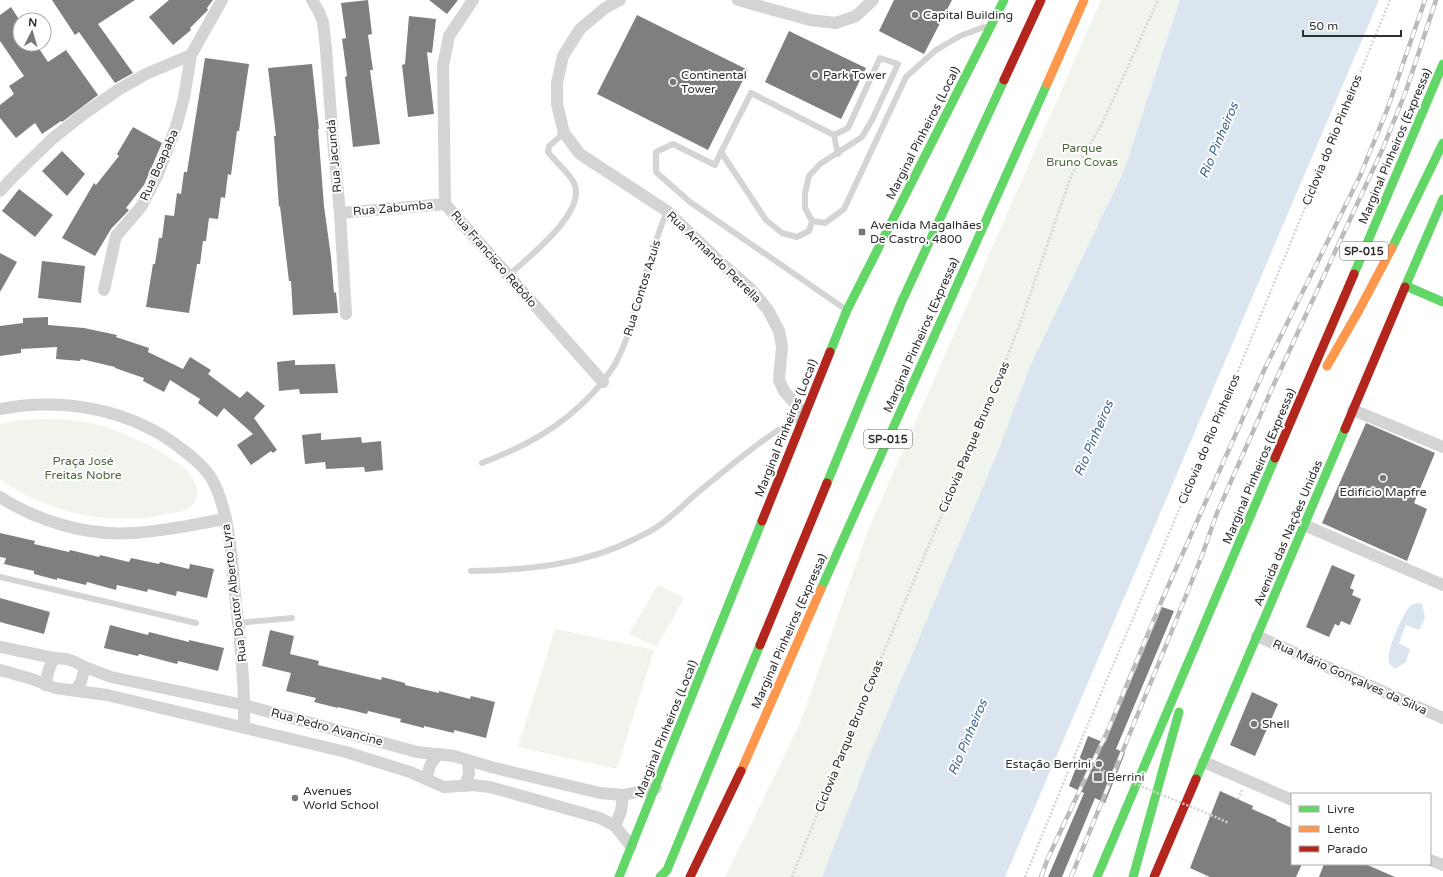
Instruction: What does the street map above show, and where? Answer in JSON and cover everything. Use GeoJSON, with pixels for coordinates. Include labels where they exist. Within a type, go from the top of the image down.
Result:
{"type":"FeatureCollection","features":[{"type":"Feature","properties":{"kind":"main road","name":"Marginal Pinheiros (Local)"},"geometry":{"type":"LineString","coordinates":[[619,877],[656,788],[846,310],[1004,0]]}},
{"type":"Feature","properties":{"kind":"main road"},"geometry":{"type":"LineString","coordinates":[[660,877],[667,870],[682,835],[902,302],[1041,0]]}},
{"type":"Feature","properties":{"kind":"main road","name":"Marginal Pinheiros (Expressa)"},"geometry":{"type":"LineString","coordinates":[[690,877],[743,766],[1084,0]]}},
{"type":"Feature","properties":{"kind":"main road","name":"Marginal Pinheiros (Expressa)"},"geometry":{"type":"LineString","coordinates":[[1097,877],[1443,64]]}},
{"type":"Feature","properties":{"kind":"main road"},"geometry":{"type":"LineString","coordinates":[[1285,437],[1374,283],[1414,207],[1443,143]]}},
{"type":"Feature","properties":{"kind":"main road","name":"Avenida das Nações Unidas"},"geometry":{"type":"LineString","coordinates":[[1156,876],[1443,199]]}},
{"type":"Feature","properties":{"kind":"main road"},"geometry":{"type":"LineString","coordinates":[[1406,286],[1443,302]]}},
{"type":"Feature","properties":{"kind":"main road"},"geometry":{"type":"LineString","coordinates":[[1133,877],[1197,645]]}},
{"type":"Feature","properties":{"kind":"main road"},"geometry":{"type":"LineString","coordinates":[[630,850],[633,872]]}},
{"type":"Feature","properties":{"kind":"street"},"geometry":{"type":"LineString","coordinates":[[0,191],[52,139],[85,113],[118,90],[146,74],[191,55],[222,0]]}},
{"type":"Feature","properties":{"kind":"street","name":"Rua Jacundá"},"geometry":{"type":"LineString","coordinates":[[312,0],[323,22],[326,49],[340,213],[346,314]]}},
{"type":"Feature","properties":{"kind":"street","name":"Rua Francisco Rebôlo"},"geometry":{"type":"LineString","coordinates":[[473,0],[449,36],[443,66],[445,204],[603,382]]}},
{"type":"Feature","properties":{"kind":"street","name":"Rua Armando Petrella"},"geometry":{"type":"LineString","coordinates":[[620,0],[605,8],[580,29],[563,56],[557,83],[557,104],[564,133],[580,154],[667,211],[720,262],[751,289],[768,310],[779,331],[782,346],[779,380],[784,391],[804,414]]}},
{"type":"Feature","properties":{"kind":"street"},"geometry":{"type":"LineString","coordinates":[[738,0],[810,20],[836,23],[856,16],[873,0]]}},
{"type":"Feature","properties":{"kind":"street","name":"Rua Boapaba"},"geometry":{"type":"LineString","coordinates":[[104,290],[116,236],[142,206],[157,176],[176,127],[184,98],[191,55]]}},
{"type":"Feature","properties":{"kind":"street","name":"Rua Zabumba"},"geometry":{"type":"LineString","coordinates":[[340,213],[445,204]]}},
{"type":"Feature","properties":{"kind":"street","name":"Rua Doutor Alberto Lyra"},"geometry":{"type":"LineString","coordinates":[[0,409],[42,404],[61,404],[109,412],[137,422],[178,445],[194,458],[209,474],[215,486],[226,519],[230,543],[242,663],[244,728]]}},
{"type":"Feature","properties":{"kind":"street"},"geometry":{"type":"LineString","coordinates":[[1353,410],[1443,447]]}},
{"type":"Feature","properties":{"kind":"street"},"geometry":{"type":"LineString","coordinates":[[0,496],[29,512],[50,521],[70,527],[106,533],[130,534],[152,532],[226,519]]}},
{"type":"Feature","properties":{"kind":"street"},"geometry":{"type":"LineString","coordinates":[[1304,525],[1443,585]]}},
{"type":"Feature","properties":{"kind":"street","name":"Rua Mário Gonçalves da Silva"},"geometry":{"type":"LineString","coordinates":[[1257,636],[1443,718]]}},
{"type":"Feature","properties":{"kind":"street","name":"Rua Pedro Avancine"},"geometry":{"type":"LineString","coordinates":[[0,647],[54,658],[68,659],[111,677],[244,705],[417,752],[454,756],[468,761],[586,790],[623,795],[656,788]]}},
{"type":"Feature","properties":{"kind":"street"},"geometry":{"type":"LineString","coordinates":[[45,685],[48,669],[54,658]]}},
{"type":"Feature","properties":{"kind":"street"},"geometry":{"type":"LineString","coordinates":[[75,690],[81,682],[85,667]]}},
{"type":"Feature","properties":{"kind":"street","name":"Rua Pedro Avancine"},"geometry":{"type":"LineString","coordinates":[[0,670],[32,679],[55,688],[107,695],[346,752],[410,772],[444,787],[490,787],[600,818],[615,826],[630,850]]}},
{"type":"Feature","properties":{"kind":"street"},"geometry":{"type":"LineString","coordinates":[[427,779],[429,766],[432,760],[440,754]]}},
{"type":"Feature","properties":{"kind":"street"},"geometry":{"type":"LineString","coordinates":[[465,786],[469,774],[468,761]]}},
{"type":"Feature","properties":{"kind":"street"},"geometry":{"type":"LineString","coordinates":[[1204,762],[1291,800]]}},
{"type":"Feature","properties":{"kind":"street"},"geometry":{"type":"LineString","coordinates":[[615,826],[621,812],[623,795]]}},
{"type":"Feature","properties":{"kind":"street"},"geometry":{"type":"LineString","coordinates":[[1431,860],[1443,865]]}},
{"type":"Feature","properties":{"kind":"lane"},"geometry":{"type":"LineString","coordinates":[[812,221],[825,223],[844,209],[906,77],[936,50],[960,36],[993,24]]}},
{"type":"Feature","properties":{"kind":"lane"},"geometry":{"type":"LineString","coordinates":[[721,152],[766,220],[782,233],[797,237],[809,231],[812,221],[805,208],[805,193],[809,176],[820,164],[838,154],[862,137],[872,120],[898,64],[880,58],[848,128],[834,135]]}},
{"type":"Feature","properties":{"kind":"lane"},"geometry":{"type":"LineString","coordinates":[[834,135],[750,94],[715,165],[673,144],[656,152],[656,172],[690,202],[846,310]]}},
{"type":"Feature","properties":{"kind":"lane"},"geometry":{"type":"LineString","coordinates":[[508,276],[561,227],[572,210],[576,198],[574,184],[564,169],[548,152],[549,146],[564,133]]}},
{"type":"Feature","properties":{"kind":"lane"},"geometry":{"type":"LineString","coordinates":[[834,135],[838,154]]}},
{"type":"Feature","properties":{"kind":"lane","name":"Rua Contos Azuis"},"geometry":{"type":"LineString","coordinates":[[482,463],[511,452],[546,433],[581,406],[603,382],[617,362],[625,343],[635,316],[651,255],[667,211]]}},
{"type":"Feature","properties":{"kind":"lane"},"geometry":{"type":"LineString","coordinates":[[470,571],[515,569],[570,563],[600,554],[629,542],[656,528],[734,462],[782,427],[804,414]]}},
{"type":"Feature","properties":{"kind":"lane"},"geometry":{"type":"LineString","coordinates":[[0,577],[196,622]]}},
{"type":"Feature","properties":{"kind":"lane"},"geometry":{"type":"LineString","coordinates":[[238,623],[292,618]]}},
{"type":"Feature","properties":{"kind":"path","name":"Ciclovia Parque Bruno Covas"},"geometry":{"type":"LineString","coordinates":[[792,877],[853,724],[988,406],[1020,324],[1071,176],[1102,124],[1158,0]]}},
{"type":"Feature","properties":{"kind":"path","name":"Ciclovia do Rio Pinheiros"},"geometry":{"type":"LineString","coordinates":[[1025,877],[1074,757],[1238,371],[1390,0]]}},
{"type":"Feature","properties":{"kind":"path"},"geometry":{"type":"LineString","coordinates":[[1074,757],[1106,772]]}},
{"type":"Feature","properties":{"kind":"path"},"geometry":{"type":"LineString","coordinates":[[1116,776],[1229,823]]}},
{"type":"Feature","properties":{"kind":"green space","name":"Parque Bruno Covas"},"geometry":{"type":"Polygon","coordinates":[[[1101,0],[1180,0],[1123,173],[1030,366],[996,456],[869,756],[822,877],[725,877],[799,726],[868,530],[1101,0]]]}},
{"type":"Feature","properties":{"kind":"green space","name":"Praça José Freitas Nobre"},"geometry":{"type":"Polygon","coordinates":[[[22,420],[72,420],[99,425],[126,435],[162,452],[178,463],[190,475],[197,487],[196,500],[194,504],[191,507],[179,512],[145,518],[102,518],[59,508],[38,501],[19,491],[0,479],[0,424],[22,420]]]}},
{"type":"Feature","properties":{"kind":"green space"},"geometry":{"type":"Polygon","coordinates":[[[658,585],[684,598],[657,647],[629,634],[658,585]]]}},
{"type":"Feature","properties":{"kind":"green space"},"geometry":{"type":"Polygon","coordinates":[[[555,629],[654,650],[617,769],[518,747],[555,629]]]}},
{"type":"Feature","properties":{"kind":"water","name":"Rio Pinheiros"},"geometry":{"type":"Polygon","coordinates":[[[1180,0],[1379,0],[1005,877],[822,877],[869,756],[996,456],[1030,366],[1123,173],[1180,0]]]}},
{"type":"Feature","properties":{"kind":"water"},"geometry":{"type":"Polygon","coordinates":[[[1417,603],[1422,604],[1425,618],[1419,630],[1406,625],[1399,643],[1410,649],[1406,662],[1395,669],[1390,665],[1389,659],[1391,645],[1407,610],[1411,605],[1417,603]]]}},
{"type":"Feature","properties":{"kind":"building"},"geometry":{"type":"Polygon","coordinates":[[[52,0],[135,0],[98,24],[133,73],[115,83],[79,32],[75,35],[52,0]]]}},
{"type":"Feature","properties":{"kind":"building"},"geometry":{"type":"Polygon","coordinates":[[[169,0],[213,0],[207,8],[208,10],[190,28],[191,30],[173,45],[149,17],[169,0]]]}},
{"type":"Feature","properties":{"kind":"building"},"geometry":{"type":"Polygon","coordinates":[[[368,0],[372,34],[368,35],[373,70],[370,70],[380,144],[353,147],[345,77],[347,76],[342,39],[346,38],[341,3],[368,0]]]}},
{"type":"Feature","properties":{"kind":"building"},"geometry":{"type":"Polygon","coordinates":[[[429,0],[458,0],[447,14],[429,0]]]}},
{"type":"Feature","properties":{"kind":"building","name":"Capital Building"},"geometry":{"type":"Polygon","coordinates":[[[894,0],[952,0],[924,54],[879,31],[894,0]]]}},
{"type":"Feature","properties":{"kind":"building"},"geometry":{"type":"Polygon","coordinates":[[[11,7],[14,12],[12,12],[12,52],[41,52],[48,62],[66,50],[98,95],[62,122],[61,121],[42,134],[35,123],[16,138],[0,118],[0,105],[14,94],[9,86],[24,76],[0,41],[0,15],[11,7]]]}},
{"type":"Feature","properties":{"kind":"building","name":"Continental Tower"},"geometry":{"type":"Polygon","coordinates":[[[637,15],[748,70],[708,150],[597,94],[637,15]]]}},
{"type":"Feature","properties":{"kind":"building"},"geometry":{"type":"Polygon","coordinates":[[[409,16],[436,19],[432,53],[427,52],[434,114],[408,117],[402,65],[405,64],[409,16]]]}},
{"type":"Feature","properties":{"kind":"building","name":"Park Tower"},"geometry":{"type":"Polygon","coordinates":[[[789,31],[866,68],[841,119],[765,82],[789,31]]]}},
{"type":"Feature","properties":{"kind":"building"},"geometry":{"type":"Polygon","coordinates":[[[205,58],[249,64],[231,175],[228,174],[225,198],[221,197],[218,219],[209,218],[206,241],[203,241],[200,264],[197,264],[189,313],[146,307],[153,264],[155,264],[159,238],[162,238],[165,215],[174,216],[177,193],[181,194],[184,172],[187,172],[205,58]]]}},
{"type":"Feature","properties":{"kind":"building"},"geometry":{"type":"Polygon","coordinates":[[[312,64],[319,129],[324,206],[334,293],[336,292],[338,313],[293,315],[291,281],[289,281],[280,206],[279,207],[274,136],[276,136],[268,68],[312,64]]]}},
{"type":"Feature","properties":{"kind":"building"},"geometry":{"type":"Polygon","coordinates":[[[133,127],[162,143],[144,185],[126,208],[129,210],[111,229],[95,256],[62,238],[94,183],[96,185],[119,156],[117,154],[133,127]]]}},
{"type":"Feature","properties":{"kind":"building"},"geometry":{"type":"Polygon","coordinates":[[[62,151],[85,174],[67,196],[42,171],[62,151]]]}},
{"type":"Feature","properties":{"kind":"building"},"geometry":{"type":"Polygon","coordinates":[[[19,189],[53,215],[35,237],[2,211],[19,189]]]}},
{"type":"Feature","properties":{"kind":"building"},"geometry":{"type":"Polygon","coordinates":[[[0,253],[17,262],[0,292],[0,253]]]}},
{"type":"Feature","properties":{"kind":"building"},"geometry":{"type":"Polygon","coordinates":[[[42,261],[85,266],[81,303],[38,298],[42,261]]]}},
{"type":"Feature","properties":{"kind":"building"},"geometry":{"type":"Polygon","coordinates":[[[48,317],[48,325],[84,328],[117,335],[116,337],[149,348],[148,352],[183,369],[190,357],[211,370],[208,374],[240,398],[247,391],[265,406],[254,418],[277,450],[273,453],[271,451],[251,465],[237,445],[253,434],[224,408],[217,417],[198,403],[200,399],[170,380],[164,392],[143,381],[144,378],[115,367],[81,359],[80,361],[56,359],[57,347],[21,349],[21,353],[0,356],[0,326],[23,323],[23,318],[48,317]]]}},
{"type":"Feature","properties":{"kind":"building"},"geometry":{"type":"Polygon","coordinates":[[[295,360],[295,365],[335,364],[338,393],[300,394],[299,389],[279,391],[277,362],[295,360]]]}},
{"type":"Feature","properties":{"kind":"building","name":"Edifício Mapfre"},"geometry":{"type":"Polygon","coordinates":[[[1366,423],[1435,453],[1414,503],[1427,509],[1407,561],[1322,523],[1366,423]]]}},
{"type":"Feature","properties":{"kind":"building"},"geometry":{"type":"Polygon","coordinates":[[[321,433],[321,440],[361,437],[362,443],[381,441],[383,470],[365,472],[364,467],[326,469],[325,462],[305,464],[302,435],[321,433]]]}},
{"type":"Feature","properties":{"kind":"building"},"geometry":{"type":"Polygon","coordinates":[[[0,533],[35,541],[34,544],[69,552],[70,550],[99,557],[100,555],[129,562],[131,558],[159,564],[160,562],[189,569],[190,564],[214,569],[207,598],[177,591],[176,596],[148,589],[147,592],[117,585],[116,590],[87,582],[86,585],[57,578],[57,580],[34,574],[34,571],[4,564],[6,558],[0,557],[0,533]]]}},
{"type":"Feature","properties":{"kind":"building"},"geometry":{"type":"Polygon","coordinates":[[[1332,565],[1355,575],[1350,588],[1354,590],[1352,595],[1361,599],[1350,625],[1341,621],[1339,626],[1335,624],[1329,637],[1306,627],[1332,565]]]}},
{"type":"Feature","properties":{"kind":"building"},"geometry":{"type":"Polygon","coordinates":[[[0,598],[50,612],[44,634],[0,622],[0,598]]]}},
{"type":"Feature","properties":{"kind":"building"},"geometry":{"type":"Polygon","coordinates":[[[1162,607],[1174,611],[1116,749],[1125,753],[1105,803],[1095,798],[1062,877],[1048,877],[1084,793],[1069,786],[1088,736],[1105,743],[1162,607]]]}},
{"type":"Feature","properties":{"kind":"building"},"geometry":{"type":"Polygon","coordinates":[[[110,625],[148,635],[149,632],[189,642],[189,640],[224,648],[218,671],[178,661],[177,664],[139,654],[138,656],[104,648],[110,625]]]}},
{"type":"Feature","properties":{"kind":"building"},"geometry":{"type":"Polygon","coordinates":[[[270,630],[294,636],[290,654],[319,661],[318,665],[381,680],[382,677],[405,683],[405,685],[439,693],[439,691],[470,699],[471,696],[495,702],[486,738],[454,730],[454,733],[424,726],[424,728],[400,722],[401,719],[368,711],[367,714],[338,708],[314,702],[316,698],[286,691],[291,673],[262,666],[270,630]]]}},
{"type":"Feature","properties":{"kind":"building","name":"Shell"},"geometry":{"type":"Polygon","coordinates":[[[1252,692],[1278,704],[1255,756],[1230,745],[1252,692]]]}},
{"type":"Feature","properties":{"kind":"building"},"geometry":{"type":"Polygon","coordinates":[[[1220,791],[1253,806],[1252,809],[1291,828],[1291,865],[1302,865],[1296,877],[1210,877],[1190,868],[1220,791]]]}},
{"type":"Feature","properties":{"kind":"building"},"geometry":{"type":"Polygon","coordinates":[[[1324,865],[1367,865],[1395,877],[1319,877],[1324,865]]]}},
{"type":"Feature","properties":{"kind":"railway"},"geometry":{"type":"LineString","coordinates":[[1041,877],[1048,858],[1108,730],[1162,600],[1266,366],[1360,176],[1387,110],[1425,0]]}},
{"type":"Feature","properties":{"kind":"railway"},"geometry":{"type":"LineString","coordinates":[[1071,877],[1169,638],[1217,513],[1274,384],[1383,148],[1406,91],[1436,0]]}},
{"type":"Feature","properties":{"kind":"traffic: fast"},"geometry":{"type":"LineString","coordinates":[[830,352],[847,310],[1004,0]]}},
{"type":"Feature","properties":{"kind":"traffic: fast"},"geometry":{"type":"LineString","coordinates":[[1354,274],[1443,64]]}},
{"type":"Feature","properties":{"kind":"traffic: fast"},"geometry":{"type":"LineString","coordinates":[[827,483],[902,301],[1004,80]]}},
{"type":"Feature","properties":{"kind":"traffic: fast"},"geometry":{"type":"LineString","coordinates":[[821,589],[1047,84]]}},
{"type":"Feature","properties":{"kind":"traffic: fast"},"geometry":{"type":"LineString","coordinates":[[1392,248],[1443,143]]}},
{"type":"Feature","properties":{"kind":"traffic: fast"},"geometry":{"type":"LineString","coordinates":[[1405,287],[1443,199]]}},
{"type":"Feature","properties":{"kind":"traffic: fast"},"geometry":{"type":"LineString","coordinates":[[1406,286],[1443,302]]}},
{"type":"Feature","properties":{"kind":"traffic: fast"},"geometry":{"type":"LineString","coordinates":[[1196,779],[1345,429]]}},
{"type":"Feature","properties":{"kind":"traffic: fast"},"geometry":{"type":"LineString","coordinates":[[1097,877],[1275,458]]}},
{"type":"Feature","properties":{"kind":"traffic: fast"},"geometry":{"type":"LineString","coordinates":[[619,877],[762,521]]}},
{"type":"Feature","properties":{"kind":"traffic: fast"},"geometry":{"type":"LineString","coordinates":[[660,877],[667,870],[760,645]]}},
{"type":"Feature","properties":{"kind":"traffic: fast"},"geometry":{"type":"LineString","coordinates":[[1133,877],[1179,712]]}},
{"type":"Feature","properties":{"kind":"traffic: slow"},"geometry":{"type":"LineString","coordinates":[[1047,84],[1084,0]]}},
{"type":"Feature","properties":{"kind":"traffic: slow"},"geometry":{"type":"LineString","coordinates":[[1327,366],[1392,248]]}},
{"type":"Feature","properties":{"kind":"traffic: slow"},"geometry":{"type":"LineString","coordinates":[[741,771],[821,589]]}},
{"type":"Feature","properties":{"kind":"traffic: jam"},"geometry":{"type":"LineString","coordinates":[[1004,80],[1041,0]]}},
{"type":"Feature","properties":{"kind":"traffic: jam"},"geometry":{"type":"LineString","coordinates":[[1275,458],[1354,274]]}},
{"type":"Feature","properties":{"kind":"traffic: jam"},"geometry":{"type":"LineString","coordinates":[[1345,429],[1405,287]]}},
{"type":"Feature","properties":{"kind":"traffic: jam"},"geometry":{"type":"LineString","coordinates":[[762,521],[830,352]]}},
{"type":"Feature","properties":{"kind":"traffic: jam"},"geometry":{"type":"LineString","coordinates":[[760,645],[827,483]]}},
{"type":"Feature","properties":{"kind":"traffic: jam"},"geometry":{"type":"LineString","coordinates":[[690,877],[741,771]]}},
{"type":"Feature","properties":{"kind":"traffic: jam"},"geometry":{"type":"LineString","coordinates":[[1154,877],[1196,779]]}},
{"type":"Feature","properties":{"kind":"place","name":"Capital Building"},"geometry":{"type":"Point","coordinates":[915,15]}},
{"type":"Feature","properties":{"kind":"place","name":"Park Tower"},"geometry":{"type":"Point","coordinates":[815,75]}},
{"type":"Feature","properties":{"kind":"place","name":"Continental Tower"},"geometry":{"type":"Point","coordinates":[673,82]}},
{"type":"Feature","properties":{"kind":"place","name":"Avenida Magalhães De Castro, 4800"},"geometry":{"type":"Point","coordinates":[862,232]}},
{"type":"Feature","properties":{"kind":"place","name":"Edifício Mapfre"},"geometry":{"type":"Point","coordinates":[1383,478]}},
{"type":"Feature","properties":{"kind":"place","name":"Shell"},"geometry":{"type":"Point","coordinates":[1254,724]}},
{"type":"Feature","properties":{"kind":"place","name":"Estação Berrini"},"geometry":{"type":"Point","coordinates":[1099,764]}},
{"type":"Feature","properties":{"kind":"place","name":"Berrini"},"geometry":{"type":"Point","coordinates":[1098,777]}},
{"type":"Feature","properties":{"kind":"place","name":"Avenues World School"},"geometry":{"type":"Point","coordinates":[295,798]}}]}
